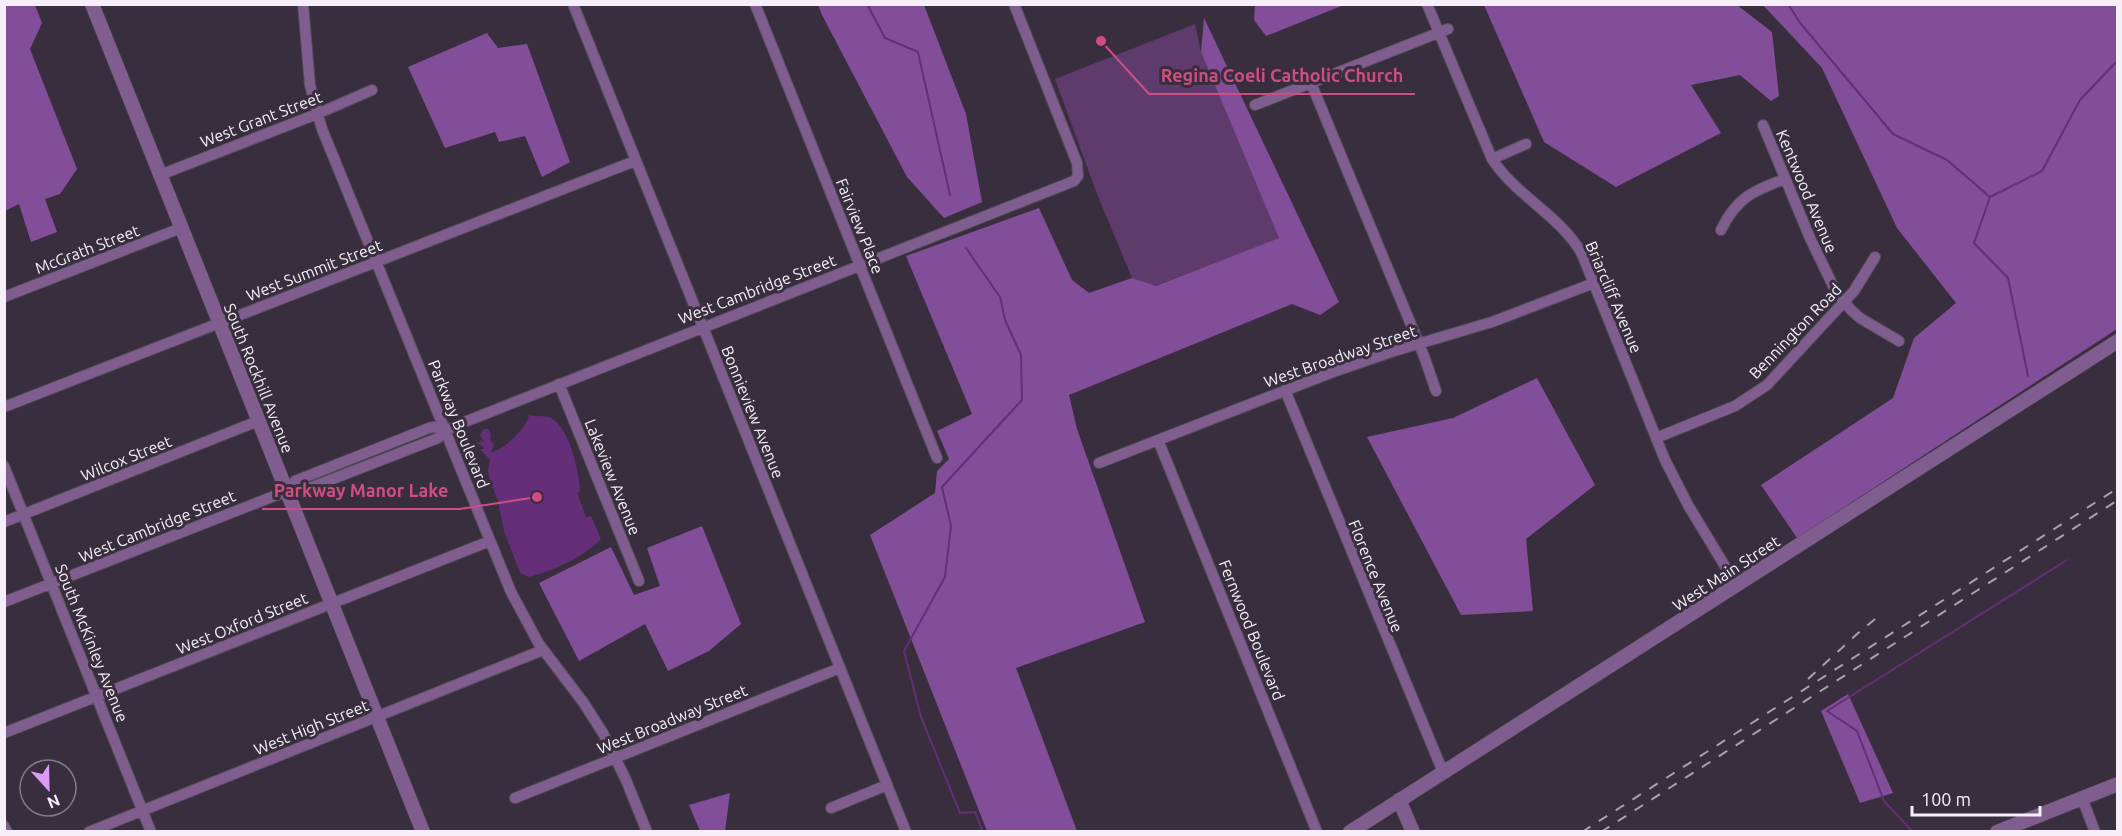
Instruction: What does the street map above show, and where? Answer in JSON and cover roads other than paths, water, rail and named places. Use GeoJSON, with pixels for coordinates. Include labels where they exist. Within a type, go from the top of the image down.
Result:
{"type":"FeatureCollection","features":[{"type":"Feature","properties":{"kind":"street","name":"South Rockhill Avenue"},"geometry":{"type":"LineString","coordinates":[[92,4],[423,831]]}},
{"type":"Feature","properties":{"kind":"street","name":"Parkway Boulevard"},"geometry":{"type":"LineString","coordinates":[[303,4],[307,60],[317,114],[375,262],[490,541],[522,615],[543,650],[593,717],[616,758],[647,831]]}},
{"type":"Feature","properties":{"kind":"street","name":"Bonnieview Avenue"},"geometry":{"type":"LineString","coordinates":[[573,4],[906,831]]}},
{"type":"Feature","properties":{"kind":"street","name":"Fairview Place"},"geometry":{"type":"LineString","coordinates":[[755,4],[937,458]]}},
{"type":"Feature","properties":{"kind":"street","name":"West Cambridge Street"},"geometry":{"type":"LineString","coordinates":[[4,602],[287,491],[302,491],[438,438],[446,430],[559,384],[1074,181],[1078,176],[1077,162],[1014,4]]}},
{"type":"Feature","properties":{"kind":"street","name":"Briarcliff Avenue"},"geometry":{"type":"LineString","coordinates":[[1427,4],[1444,31],[1492,159],[1515,188],[1568,233],[1582,255],[1656,438],[1688,505],[1737,586]]}},
{"type":"Feature","properties":{"kind":"street"},"geometry":{"type":"LineString","coordinates":[[1255,105],[1444,31]]}},
{"type":"Feature","properties":{"kind":"street"},"geometry":{"type":"LineString","coordinates":[[1311,83],[1436,391]]}},
{"type":"Feature","properties":{"kind":"street","name":"West Grant Street"},"geometry":{"type":"LineString","coordinates":[[160,175],[317,114],[372,90]]}},
{"type":"Feature","properties":{"kind":"street","name":"Kentwood Avenue"},"geometry":{"type":"LineString","coordinates":[[1763,125],[1827,279],[1844,303],[1860,318],[1899,341]]}},
{"type":"Feature","properties":{"kind":"street"},"geometry":{"type":"LineString","coordinates":[[1492,159],[1526,144]]}},
{"type":"Feature","properties":{"kind":"street","name":"West Summit Street"},"geometry":{"type":"LineString","coordinates":[[4,406],[635,161]]}},
{"type":"Feature","properties":{"kind":"street"},"geometry":{"type":"LineString","coordinates":[[1721,230],[1727,217],[1743,198],[1785,179]]}},
{"type":"Feature","properties":{"kind":"street","name":"McGrath Street"},"geometry":{"type":"LineString","coordinates":[[4,297],[181,228]]}},
{"type":"Feature","properties":{"kind":"street","name":"Bennington Road"},"geometry":{"type":"LineString","coordinates":[[1656,438],[1726,410],[1759,391],[1786,366],[1844,303],[1862,281],[1875,257]]}},
{"type":"Feature","properties":{"kind":"street","name":"West Broadway Street"},"geometry":{"type":"LineString","coordinates":[[1099,463],[1369,359],[1492,322],[1594,283]]}},
{"type":"Feature","properties":{"kind":"street","name":"West Main Street"},"geometry":{"type":"LineString","coordinates":[[1350,831],[2118,341]]}},
{"type":"Feature","properties":{"kind":"street","name":"Lakeview Avenue"},"geometry":{"type":"LineString","coordinates":[[559,384],[639,581]]}},
{"type":"Feature","properties":{"kind":"street","name":"Florence Avenue"},"geometry":{"type":"LineString","coordinates":[[1285,390],[1443,772]]}},
{"type":"Feature","properties":{"kind":"street","name":"Wilcox Street"},"geometry":{"type":"LineString","coordinates":[[4,522],[258,421]]}},
{"type":"Feature","properties":{"kind":"street","name":"Fernwood Boulevard"},"geometry":{"type":"LineString","coordinates":[[1158,440],[1317,831]]}},
{"type":"Feature","properties":{"kind":"street","name":"South McKinley Avenue"},"geometry":{"type":"LineString","coordinates":[[4,466],[152,831]]}},
{"type":"Feature","properties":{"kind":"street","name":"West Oxford Street"},"geometry":{"type":"LineString","coordinates":[[4,734],[490,541]]}},
{"type":"Feature","properties":{"kind":"street","name":"West High Street"},"geometry":{"type":"LineString","coordinates":[[89,831],[543,650]]}},
{"type":"Feature","properties":{"kind":"street","name":"West Broadway Street"},"geometry":{"type":"LineString","coordinates":[[515,798],[840,668]]}},
{"type":"Feature","properties":{"kind":"street"},"geometry":{"type":"LineString","coordinates":[[1997,831],[2118,784]]}},
{"type":"Feature","properties":{"kind":"street"},"geometry":{"type":"LineString","coordinates":[[831,808],[887,785]]}},
{"type":"Feature","properties":{"kind":"street"},"geometry":{"type":"LineString","coordinates":[[2082,798],[2095,831]]}},
{"type":"Feature","properties":{"kind":"street"},"geometry":{"type":"LineString","coordinates":[[1399,800],[1413,831]]}},
{"type":"Feature","properties":{"kind":"street"},"geometry":{"type":"LineString","coordinates":[[4,826],[7,831]]}},
{"type":"Feature","properties":{"kind":"waterway"},"geometry":{"type":"LineString","coordinates":[[867,4],[885,38],[918,52],[950,195]]}},
{"type":"Feature","properties":{"kind":"waterway"},"geometry":{"type":"LineString","coordinates":[[1788,4],[1801,24],[1893,134],[1947,160],[1990,197]]}},
{"type":"Feature","properties":{"kind":"waterway"},"geometry":{"type":"LineString","coordinates":[[2028,376],[2008,278],[1974,243],[1990,197],[2042,171],[2080,100],[2118,60]]}},
{"type":"Feature","properties":{"kind":"waterway"},"geometry":{"type":"LineString","coordinates":[[966,248],[1000,297],[1005,320],[1021,355],[1022,400],[942,487],[951,526],[945,577],[904,651],[921,717],[960,813],[975,812],[983,832]]}},
{"type":"Feature","properties":{"kind":"waterway"},"geometry":{"type":"LineString","coordinates":[[1913,832],[1884,801],[1857,731],[1827,711],[2067,560]]}},
{"type":"Feature","properties":{"kind":"railway"},"geometry":{"type":"LineString","coordinates":[[1582,832],[2118,488]]}},
{"type":"Feature","properties":{"kind":"railway"},"geometry":{"type":"LineString","coordinates":[[1601,832],[2118,500]]}},
{"type":"Feature","properties":{"kind":"railway"},"geometry":{"type":"LineString","coordinates":[[1808,679],[1880,615]]}},
{"type":"Feature","properties":{"kind":"place","name":"Regina Coeli Catholic Church"},"geometry":{"type":"Point","coordinates":[1101,41]}},
{"type":"Feature","properties":{"kind":"place","name":"Parkway Manor Lake"},"geometry":{"type":"Point","coordinates":[537,497]}}]}
